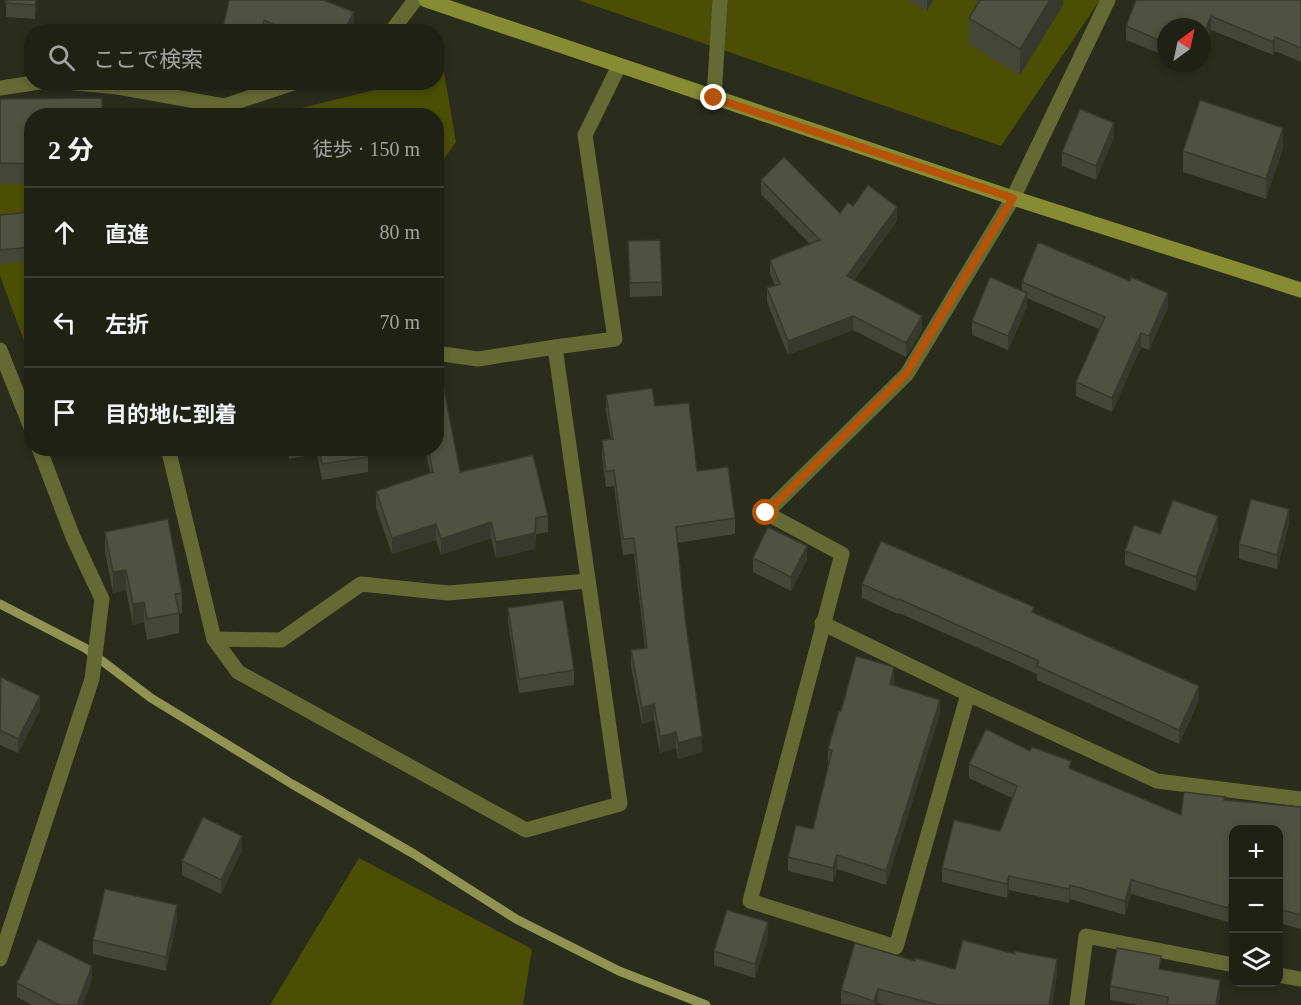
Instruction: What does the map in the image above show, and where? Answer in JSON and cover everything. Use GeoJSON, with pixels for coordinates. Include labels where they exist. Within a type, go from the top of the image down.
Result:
{"type":"FeatureCollection","features":[{"type":"Feature","properties":{"kind":"street"},"geometry":{"type":"LineString","coordinates":[[397,24],[415,0]]}},
{"type":"Feature","properties":{"kind":"street"},"geometry":{"type":"LineString","coordinates":[[426,0],[1013,198],[1301,290]]}},
{"type":"Feature","properties":{"kind":"street"},"geometry":{"type":"LineString","coordinates":[[714,98],[720,0]]}},
{"type":"Feature","properties":{"kind":"street"},"geometry":{"type":"LineString","coordinates":[[968,694],[896,947],[750,901],[842,554],[766,513],[906,374],[1013,198],[1108,0]]}},
{"type":"Feature","properties":{"kind":"street"},"geometry":{"type":"LineString","coordinates":[[444,354],[478,359],[615,339],[585,135],[619,66]]}},
{"type":"Feature","properties":{"kind":"street"},"geometry":{"type":"LineString","coordinates":[[0,88],[24,84]]}},
{"type":"Feature","properties":{"kind":"street"},"geometry":{"type":"LineString","coordinates":[[135,90],[224,106],[273,90]]}},
{"type":"Feature","properties":{"kind":"street"},"geometry":{"type":"LineString","coordinates":[[170,456],[214,639],[238,672],[526,830],[620,804],[555,347]]}},
{"type":"Feature","properties":{"kind":"street"},"geometry":{"type":"LineString","coordinates":[[0,350],[24,410]]}},
{"type":"Feature","properties":{"kind":"street"},"geometry":{"type":"LineString","coordinates":[[0,959],[92,679],[102,599],[73,537],[42,456]]}},
{"type":"Feature","properties":{"kind":"street"},"geometry":{"type":"LineString","coordinates":[[214,639],[281,640],[361,584],[448,593],[588,581]]}},
{"type":"Feature","properties":{"kind":"street"},"geometry":{"type":"LineString","coordinates":[[822,623],[968,694],[1157,781],[1301,799]]}},
{"type":"Feature","properties":{"kind":"street"},"geometry":{"type":"LineString","coordinates":[[1077,1005],[1086,936],[1229,964]]}},
{"type":"Feature","properties":{"kind":"street"},"geometry":{"type":"LineString","coordinates":[[1283,976],[1301,979]]}},
{"type":"Feature","properties":{"kind":"shaded area"},"geometry":{"type":"Polygon","coordinates":[[[578,0],[1100,0],[1001,146],[578,0]]]}},
{"type":"Feature","properties":{"kind":"shaded area"},"geometry":{"type":"Polygon","coordinates":[[[444,72],[456,142],[444,159],[444,108],[301,108],[375,90],[444,90],[444,72]]]}},
{"type":"Feature","properties":{"kind":"shaded area"},"geometry":{"type":"Polygon","coordinates":[[[0,111],[24,115],[24,341],[0,276],[0,111]]]}},
{"type":"Feature","properties":{"kind":"shaded area"},"geometry":{"type":"Polygon","coordinates":[[[359,858],[532,949],[523,1005],[270,1005],[359,858]]]}},
{"type":"Feature","properties":{"kind":"building"},"geometry":{"type":"Polygon","coordinates":[[[6,0],[36,0],[35,5],[6,3],[6,0]]]}},
{"type":"Feature","properties":{"kind":"building"},"geometry":{"type":"Polygon","coordinates":[[[229,0],[323,0],[354,12],[347,24],[273,24],[264,20],[263,24],[224,24],[229,0]]]}},
{"type":"Feature","properties":{"kind":"building"},"geometry":{"type":"Polygon","coordinates":[[[980,0],[1050,0],[1020,49],[969,18],[980,0]]]}},
{"type":"Feature","properties":{"kind":"building"},"geometry":{"type":"Polygon","coordinates":[[[1136,0],[1301,0],[1301,48],[1275,37],[1273,42],[1211,16],[1210,18],[1157,18],[1157,39],[1126,26],[1136,0]]]}},
{"type":"Feature","properties":{"kind":"building"},"geometry":{"type":"Polygon","coordinates":[[[102,98],[102,108],[24,108],[24,164],[0,163],[0,99],[102,98]]]}},
{"type":"Feature","properties":{"kind":"building"},"geometry":{"type":"Polygon","coordinates":[[[1200,100],[1283,128],[1266,179],[1183,151],[1200,100]]]}},
{"type":"Feature","properties":{"kind":"building"},"geometry":{"type":"Polygon","coordinates":[[[1080,109],[1114,123],[1096,166],[1062,152],[1080,109]]]}},
{"type":"Feature","properties":{"kind":"building"},"geometry":{"type":"Polygon","coordinates":[[[784,157],[840,213],[848,202],[853,206],[868,185],[897,207],[847,276],[922,316],[906,343],[853,316],[788,341],[767,288],[780,284],[770,260],[820,240],[761,180],[784,157]]]}},
{"type":"Feature","properties":{"kind":"building"},"geometry":{"type":"Polygon","coordinates":[[[24,213],[24,248],[0,250],[0,215],[24,213]]]}},
{"type":"Feature","properties":{"kind":"building"},"geometry":{"type":"Polygon","coordinates":[[[660,240],[662,282],[630,283],[628,241],[660,240]]]}},
{"type":"Feature","properties":{"kind":"building"},"geometry":{"type":"Polygon","coordinates":[[[1038,242],[1130,281],[1131,277],[1168,293],[1149,336],[1141,333],[1112,398],[1076,382],[1105,317],[1022,282],[1038,242]]]}},
{"type":"Feature","properties":{"kind":"building"},"geometry":{"type":"Polygon","coordinates":[[[990,277],[1027,293],[1008,336],[972,321],[990,277]]]}},
{"type":"Feature","properties":{"kind":"building"},"geometry":{"type":"Polygon","coordinates":[[[652,388],[655,406],[689,403],[697,471],[728,467],[735,518],[676,527],[685,618],[702,736],[678,743],[676,732],[660,737],[654,704],[642,708],[631,650],[647,648],[634,538],[623,539],[614,470],[606,472],[602,440],[613,439],[606,395],[652,388]]]}},
{"type":"Feature","properties":{"kind":"building"},"geometry":{"type":"Polygon","coordinates":[[[444,390],[460,472],[533,455],[548,516],[536,518],[535,533],[496,542],[491,522],[441,539],[436,524],[392,538],[376,491],[433,472],[430,456],[444,456],[444,390]]]}},
{"type":"Feature","properties":{"kind":"building"},"geometry":{"type":"Polygon","coordinates":[[[320,456],[368,457],[322,464],[320,456]]]}},
{"type":"Feature","properties":{"kind":"building"},"geometry":{"type":"Polygon","coordinates":[[[1251,499],[1289,509],[1277,555],[1239,544],[1251,499]]]}},
{"type":"Feature","properties":{"kind":"building"},"geometry":{"type":"Polygon","coordinates":[[[1173,500],[1218,516],[1196,577],[1125,551],[1134,525],[1160,534],[1173,500]]]}},
{"type":"Feature","properties":{"kind":"building"},"geometry":{"type":"Polygon","coordinates":[[[168,519],[182,593],[175,594],[179,613],[147,619],[144,602],[133,604],[126,570],[113,572],[105,532],[168,519]]]}},
{"type":"Feature","properties":{"kind":"building"},"geometry":{"type":"Polygon","coordinates":[[[768,527],[807,546],[791,577],[753,558],[768,527]]]}},
{"type":"Feature","properties":{"kind":"building"},"geometry":{"type":"Polygon","coordinates":[[[881,541],[1034,607],[1032,612],[1199,686],[1179,730],[1037,666],[1039,661],[862,584],[881,541]]]}},
{"type":"Feature","properties":{"kind":"building"},"geometry":{"type":"Polygon","coordinates":[[[563,600],[574,670],[519,679],[508,608],[563,600]]]}},
{"type":"Feature","properties":{"kind":"building"},"geometry":{"type":"Polygon","coordinates":[[[856,656],[894,667],[890,684],[940,700],[886,871],[837,855],[833,868],[788,857],[796,825],[813,829],[832,751],[828,749],[856,656]]]}},
{"type":"Feature","properties":{"kind":"building"},"geometry":{"type":"Polygon","coordinates":[[[1,677],[40,696],[18,739],[0,730],[1,677]]]}},
{"type":"Feature","properties":{"kind":"building"},"geometry":{"type":"Polygon","coordinates":[[[986,729],[1030,751],[1032,747],[1071,761],[1069,768],[1181,815],[1184,792],[1225,797],[1224,800],[1301,807],[1301,915],[1283,910],[1283,825],[1229,825],[1228,908],[1131,880],[1125,901],[1070,885],[1069,889],[1009,876],[1007,884],[942,868],[954,820],[1000,831],[1017,786],[969,764],[986,729]]]}},
{"type":"Feature","properties":{"kind":"building"},"geometry":{"type":"Polygon","coordinates":[[[203,817],[242,836],[221,880],[182,861],[203,817]]]}},
{"type":"Feature","properties":{"kind":"building"},"geometry":{"type":"Polygon","coordinates":[[[105,889],[177,905],[166,957],[93,940],[105,889]]]}},
{"type":"Feature","properties":{"kind":"building"},"geometry":{"type":"Polygon","coordinates":[[[727,910],[768,922],[755,964],[714,951],[727,910]]]}},
{"type":"Feature","properties":{"kind":"building"},"geometry":{"type":"Polygon","coordinates":[[[38,939],[92,966],[77,1005],[59,1005],[17,983],[38,939]]]}},
{"type":"Feature","properties":{"kind":"building"},"geometry":{"type":"Polygon","coordinates":[[[963,940],[1015,954],[1015,951],[1057,959],[1049,1005],[938,1005],[878,989],[874,1001],[841,990],[855,943],[915,961],[915,958],[955,969],[963,940]]]}},
{"type":"Feature","properties":{"kind":"building"},"geometry":{"type":"Polygon","coordinates":[[[1117,948],[1161,956],[1159,969],[1220,980],[1216,1005],[1167,1005],[1168,997],[1110,986],[1117,948]]]}},
{"type":"Feature","properties":{"kind":"waterway"},"geometry":{"type":"LineString","coordinates":[[0,604],[85,648],[151,698],[292,784],[414,854],[516,919],[619,971],[706,1005]]}},
{"type":"Feature","properties":{"kind":"route"},"geometry":{"type":"LineString","coordinates":[[714,98],[1013,198],[906,374],[766,513]]}}]}
